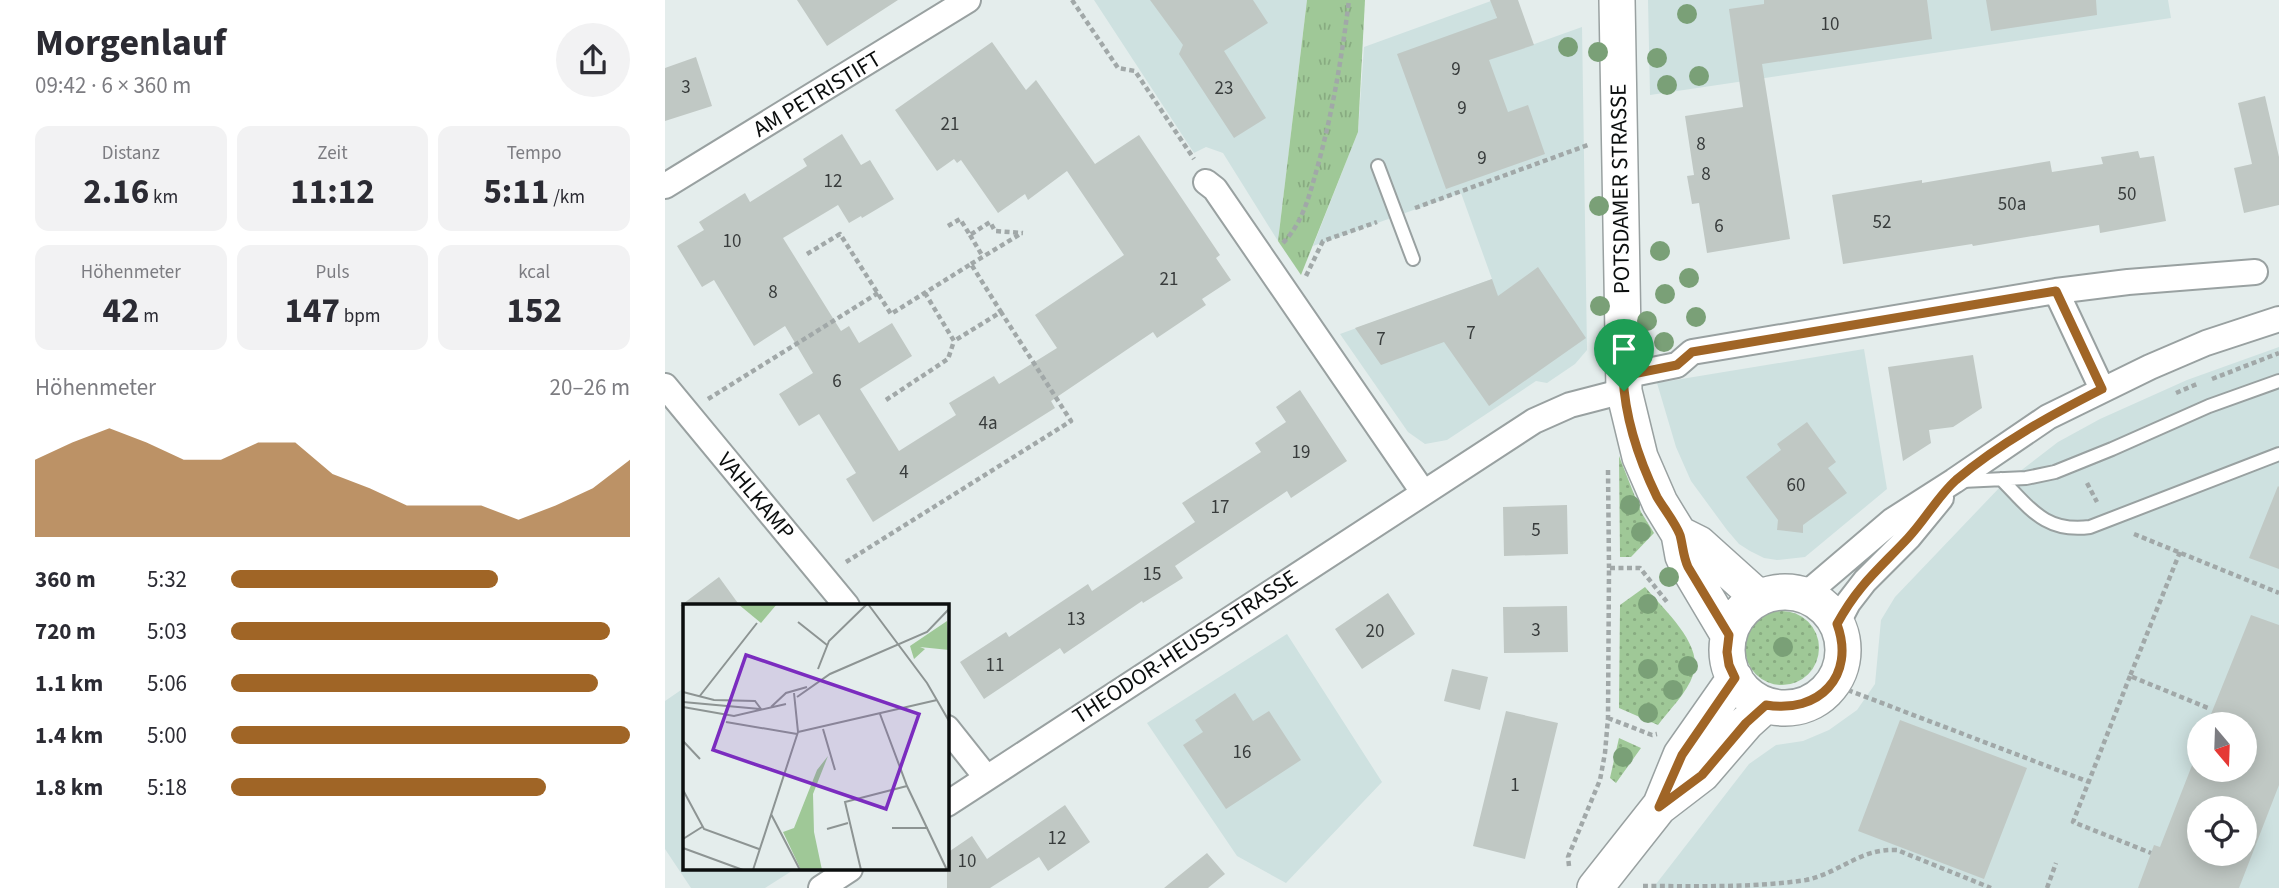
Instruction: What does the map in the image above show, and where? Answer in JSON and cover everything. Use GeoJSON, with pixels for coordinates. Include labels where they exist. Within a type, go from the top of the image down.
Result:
{"type":"FeatureCollection","features":[{"type":"Feature","properties":{"kind":"street","name":"AM PETRISTIFT"},"geometry":{"type":"LineString","coordinates":[[665,186],[968,0]]}},
{"type":"Feature","properties":{"kind":"street","name":"POTSDAMER STRASSE"},"geometry":{"type":"LineString","coordinates":[[1617,0],[1623,384],[1640,457],[1660,503],[1679,534],[1688,567],[1729,635]]}},
{"type":"Feature","properties":{"kind":"street"},"geometry":{"type":"LineString","coordinates":[[1206,182],[1215,189],[1423,492]]}},
{"type":"Feature","properties":{"kind":"street","name":"THEODOR-HEUSS-STRASSE"},"geometry":{"type":"LineString","coordinates":[[949,803],[1511,435],[1555,410],[1677,365],[1692,352],[2056,291],[2255,272]]}},
{"type":"Feature","properties":{"kind":"street"},"geometry":{"type":"LineString","coordinates":[[2056,291],[2102,389]]}},
{"type":"Feature","properties":{"kind":"street"},"geometry":{"type":"LineString","coordinates":[[1805,596],[1893,520],[2025,432],[2102,389],[2206,343],[2279,319]]}},
{"type":"Feature","properties":{"kind":"street","name":"VAHLKAMP"},"geometry":{"type":"LineString","coordinates":[[665,386],[845,604]]}},
{"type":"Feature","properties":{"kind":"street"},"geometry":{"type":"LineString","coordinates":[[1837,624],[1848,603],[1865,581],[1909,537],[1954,481]]}},
{"type":"Feature","properties":{"kind":"street","name":"POTSDAMER STRASSE"},"geometry":{"type":"LineString","coordinates":[[1679,534],[1699,544],[1759,598]]}},
{"type":"Feature","properties":{"kind":"street"},"geometry":{"type":"LineString","coordinates":[[1791,592],[1805,596],[1818,603],[1837,624],[1843,648],[1840,666],[1832,684],[1809,702],[1794,707],[1766,705],[1745,691],[1735,678],[1727,652],[1729,635],[1734,622],[1744,609],[1759,598],[1791,592]]}},
{"type":"Feature","properties":{"kind":"street"},"geometry":{"type":"LineString","coordinates":[[1659,807],[1682,755],[1735,678]]}},
{"type":"Feature","properties":{"kind":"street"},"geometry":{"type":"LineString","coordinates":[[1582,883],[1659,807],[1702,775],[1746,723],[1766,705]]}},
{"type":"Feature","properties":{"kind":"street"},"geometry":{"type":"LineString","coordinates":[[949,731],[986,777]]}},
{"type":"Feature","properties":{"kind":"street"},"geometry":{"type":"LineString","coordinates":[[821,888],[848,870]]}},
{"type":"Feature","properties":{"kind":"lane"},"geometry":{"type":"LineString","coordinates":[[1378,166],[1413,259]]}},
{"type":"Feature","properties":{"kind":"lane"},"geometry":{"type":"LineString","coordinates":[[1954,481],[2038,477],[2075,465],[2199,410],[2279,381]]}},
{"type":"Feature","properties":{"kind":"lane"},"geometry":{"type":"LineString","coordinates":[[2001,479],[2046,522],[2074,529],[2090,527],[2279,454]]}},
{"type":"Feature","properties":{"kind":"path"},"geometry":{"type":"LineString","coordinates":[[1072,0],[1118,68],[1135,71],[1195,160],[1206,182]]}},
{"type":"Feature","properties":{"kind":"path"},"geometry":{"type":"LineString","coordinates":[[1264,260],[1293,232],[1307,206],[1333,112],[1349,0]]}},
{"type":"Feature","properties":{"kind":"path"},"geometry":{"type":"LineString","coordinates":[[1293,302],[1323,241],[1591,144]]}},
{"type":"Feature","properties":{"kind":"path"},"geometry":{"type":"LineString","coordinates":[[947,226],[960,219],[983,257]]}},
{"type":"Feature","properties":{"kind":"path"},"geometry":{"type":"LineString","coordinates":[[807,254],[841,234],[891,314],[1023,233],[995,231],[990,222],[970,234]]}},
{"type":"Feature","properties":{"kind":"path"},"geometry":{"type":"LineString","coordinates":[[823,576],[1071,421],[971,264]]}},
{"type":"Feature","properties":{"kind":"path"},"geometry":{"type":"LineString","coordinates":[[686,412],[878,293]]}},
{"type":"Feature","properties":{"kind":"path"},"geometry":{"type":"LineString","coordinates":[[925,293],[954,341]]}},
{"type":"Feature","properties":{"kind":"path"},"geometry":{"type":"LineString","coordinates":[[886,400],[947,359],[954,341],[1001,313]]}},
{"type":"Feature","properties":{"kind":"path"},"geometry":{"type":"LineString","coordinates":[[1582,883],[1568,857],[1600,780],[1608,718],[1608,465]]}},
{"type":"Feature","properties":{"kind":"path"},"geometry":{"type":"LineString","coordinates":[[2086,484],[2108,520],[2123,529],[2279,593]]}},
{"type":"Feature","properties":{"kind":"path"},"geometry":{"type":"LineString","coordinates":[[2151,853],[2073,822],[2179,552]]}},
{"type":"Feature","properties":{"kind":"path"},"geometry":{"type":"LineString","coordinates":[[1609,568],[1640,568]]}},
{"type":"Feature","properties":{"kind":"path"},"geometry":{"type":"LineString","coordinates":[[2130,676],[2208,708]]}},
{"type":"Feature","properties":{"kind":"path"},"geometry":{"type":"LineString","coordinates":[[1832,684],[2089,782]]}},
{"type":"Feature","properties":{"kind":"path"},"geometry":{"type":"LineString","coordinates":[[1608,718],[1652,735],[1702,726]]}},
{"type":"Feature","properties":{"kind":"path"},"geometry":{"type":"LineString","coordinates":[[1643,886],[1736,886],[1808,880],[1836,870],[1866,853],[1897,850],[1991,888]]}},
{"type":"Feature","properties":{"kind":"path"},"geometry":{"type":"LineString","coordinates":[[2047,888],[2056,863]]}},
{"type":"Feature","properties":{"kind":"shaded area"},"geometry":{"type":"Polygon","coordinates":[[[1094,0],[1307,0],[1278,241],[1223,153],[1206,147],[1194,153],[1094,0]]]}},
{"type":"Feature","properties":{"kind":"shaded area"},"geometry":{"type":"Polygon","coordinates":[[[1648,0],[2168,0],[2171,18],[1650,95],[1648,0]]]}},
{"type":"Feature","properties":{"kind":"shaded area"},"geometry":{"type":"Polygon","coordinates":[[[1491,1],[1509,53],[1582,27],[1587,350],[1575,364],[1547,383],[1536,381],[1447,440],[1425,444],[1408,432],[1340,334],[1492,279],[1461,193],[1313,246],[1358,132],[1364,47],[1491,1]]]}},
{"type":"Feature","properties":{"kind":"shaded area"},"geometry":{"type":"Polygon","coordinates":[[[2279,347],[2279,888],[1653,888],[1749,764],[1776,745],[1803,741],[1829,730],[1857,710],[1875,684],[1881,620],[1895,597],[2001,486],[2058,442],[2100,419],[2187,380],[2279,347]]]}},
{"type":"Feature","properties":{"kind":"shaded area"},"geometry":{"type":"Polygon","coordinates":[[[1864,349],[1887,489],[1805,557],[1777,560],[1764,558],[1750,551],[1739,544],[1727,530],[1691,481],[1676,447],[1657,383],[1864,349]]]}},
{"type":"Feature","properties":{"kind":"shaded area"},"geometry":{"type":"Polygon","coordinates":[[[1287,634],[1382,782],[1286,883],[1237,856],[1147,723],[1287,634]]]}},
{"type":"Feature","properties":{"kind":"shaded area"},"geometry":{"type":"Polygon","coordinates":[[[683,689],[683,870],[793,870],[765,888],[691,888],[665,849],[665,701],[683,689]]]}},
{"type":"Feature","properties":{"kind":"green space"},"geometry":{"type":"Polygon","coordinates":[[[1307,0],[1365,0],[1358,132],[1301,275],[1278,241],[1307,0]]]}},
{"type":"Feature","properties":{"kind":"green space"},"geometry":{"type":"Polygon","coordinates":[[[1619,456],[1641,512],[1654,533],[1631,557],[1620,557],[1619,456]]]}},
{"type":"Feature","properties":{"kind":"green space"},"geometry":{"type":"Polygon","coordinates":[[[1645,587],[1688,640],[1695,663],[1687,688],[1658,725],[1619,708],[1620,605],[1645,587]]]}},
{"type":"Feature","properties":{"kind":"green space"},"geometry":{"type":"Polygon","coordinates":[[[1782,611],[1796,614],[1808,622],[1816,634],[1819,648],[1816,662],[1808,674],[1796,682],[1782,685],[1768,682],[1756,674],[1748,662],[1745,648],[1748,634],[1756,622],[1768,614],[1782,611]]]}},
{"type":"Feature","properties":{"kind":"green space"},"geometry":{"type":"Polygon","coordinates":[[[1619,738],[1641,748],[1616,783],[1610,778],[1619,738]]]}},
{"type":"Feature","properties":{"kind":"building"},"geometry":{"type":"Polygon","coordinates":[[[797,0],[898,0],[827,46],[797,0]]]}},
{"type":"Feature","properties":{"kind":"building"},"geometry":{"type":"Polygon","coordinates":[[[1150,0],[1253,0],[1268,23],[1224,51],[1266,118],[1234,138],[1179,54],[1183,45],[1150,0]]]}},
{"type":"Feature","properties":{"kind":"building"},"geometry":{"type":"Polygon","coordinates":[[[1490,0],[1518,0],[1534,45],[1489,60],[1508,112],[1528,105],[1545,154],[1446,189],[1397,54],[1497,18],[1490,0]]]}},
{"type":"Feature","properties":{"kind":"building"},"geometry":{"type":"Polygon","coordinates":[[[1764,0],[1927,0],[1932,39],[1762,64],[1790,239],[1707,253],[1699,203],[1692,204],[1687,176],[1694,175],[1685,116],[1743,107],[1729,9],[1764,4],[1764,0]]]}},
{"type":"Feature","properties":{"kind":"building"},"geometry":{"type":"Polygon","coordinates":[[[1986,0],[2096,0],[2097,15],[1991,31],[1986,0]]]}},
{"type":"Feature","properties":{"kind":"building"},"geometry":{"type":"Polygon","coordinates":[[[992,42],[1026,90],[1036,80],[1095,164],[1139,135],[1220,255],[1216,258],[1231,280],[1202,299],[1206,305],[1157,338],[1153,332],[1051,401],[1055,408],[873,522],[846,479],[856,473],[819,414],[799,426],[779,394],[813,373],[785,326],[754,346],[714,280],[702,287],[677,246],[704,230],[699,222],[745,193],[750,202],[807,166],[803,159],[842,134],[861,165],[870,160],[894,199],[849,223],[838,205],[783,238],[841,331],[849,326],[859,343],[892,323],[912,356],[860,389],[899,451],[956,415],[949,403],[994,376],[999,384],[1057,348],[1035,315],[1124,255],[1067,171],[1028,200],[1025,194],[998,213],[961,160],[957,163],[954,159],[937,171],[895,110],[992,42]]]}},
{"type":"Feature","properties":{"kind":"building"},"geometry":{"type":"Polygon","coordinates":[[[696,57],[712,106],[665,121],[665,68],[696,57]]]}},
{"type":"Feature","properties":{"kind":"building"},"geometry":{"type":"Polygon","coordinates":[[[2265,96],[2279,157],[2279,205],[2244,213],[2234,168],[2252,164],[2238,103],[2265,96]]]}},
{"type":"Feature","properties":{"kind":"building"},"geometry":{"type":"Polygon","coordinates":[[[2138,151],[2140,158],[2154,156],[2166,221],[2100,233],[2099,225],[1843,264],[1832,195],[2050,161],[2052,172],[2103,164],[2101,157],[2138,151]]]}},
{"type":"Feature","properties":{"kind":"building"},"geometry":{"type":"Polygon","coordinates":[[[1538,267],[1586,338],[1489,406],[1444,342],[1381,365],[1355,328],[1492,279],[1498,296],[1538,267]]]}},
{"type":"Feature","properties":{"kind":"building"},"geometry":{"type":"Polygon","coordinates":[[[1973,355],[1982,408],[1953,427],[1929,430],[1931,443],[1903,461],[1888,367],[1973,355]]]}},
{"type":"Feature","properties":{"kind":"building"},"geometry":{"type":"Polygon","coordinates":[[[1300,390],[1347,461],[1291,498],[1287,491],[1175,566],[1183,578],[1143,603],[1142,601],[1064,654],[1060,648],[984,699],[960,662],[1006,632],[1009,637],[1088,584],[1092,591],[1195,522],[1182,503],[1261,452],[1255,443],[1286,422],[1276,407],[1300,390]]]}},
{"type":"Feature","properties":{"kind":"building"},"geometry":{"type":"Polygon","coordinates":[[[1807,422],[1836,462],[1828,468],[1847,493],[1803,525],[1803,533],[1777,530],[1778,520],[1746,477],[1781,450],[1777,444],[1807,422]]]}},
{"type":"Feature","properties":{"kind":"building"},"geometry":{"type":"Polygon","coordinates":[[[2279,487],[2279,569],[2249,558],[2279,487]]]}},
{"type":"Feature","properties":{"kind":"building"},"geometry":{"type":"Polygon","coordinates":[[[1567,505],[1568,554],[1504,556],[1503,507],[1567,505]]]}},
{"type":"Feature","properties":{"kind":"building"},"geometry":{"type":"Polygon","coordinates":[[[719,577],[739,604],[683,604],[680,606],[719,577]]]}},
{"type":"Feature","properties":{"kind":"building"},"geometry":{"type":"Polygon","coordinates":[[[1388,593],[1415,634],[1362,669],[1335,629],[1388,593]]]}},
{"type":"Feature","properties":{"kind":"building"},"geometry":{"type":"Polygon","coordinates":[[[1567,606],[1568,652],[1504,653],[1503,607],[1567,606]]]}},
{"type":"Feature","properties":{"kind":"building"},"geometry":{"type":"Polygon","coordinates":[[[2251,615],[2279,625],[2279,785],[2257,842],[2257,796],[2187,796],[2187,866],[2248,866],[2239,888],[2138,888],[2154,845],[2160,847],[2187,778],[2187,782],[2257,782],[2257,712],[2212,712],[2251,615]]]}},
{"type":"Feature","properties":{"kind":"building"},"geometry":{"type":"Polygon","coordinates":[[[1452,669],[1488,677],[1480,710],[1444,701],[1452,669]]]}},
{"type":"Feature","properties":{"kind":"building"},"geometry":{"type":"Polygon","coordinates":[[[1235,693],[1253,721],[1269,711],[1301,760],[1226,809],[1183,745],[1203,732],[1195,720],[1235,693]]]}},
{"type":"Feature","properties":{"kind":"building"},"geometry":{"type":"Polygon","coordinates":[[[1506,711],[1558,723],[1525,859],[1473,846],[1506,711]]]}},
{"type":"Feature","properties":{"kind":"building"},"geometry":{"type":"Polygon","coordinates":[[[1900,720],[2027,768],[1984,879],[1858,831],[1900,720]]]}},
{"type":"Feature","properties":{"kind":"building"},"geometry":{"type":"Polygon","coordinates":[[[1065,805],[1090,842],[1048,871],[1039,857],[990,888],[947,888],[949,852],[972,836],[987,859],[1065,805]]]}},
{"type":"Feature","properties":{"kind":"building"},"geometry":{"type":"Polygon","coordinates":[[[1207,853],[1225,874],[1208,888],[1164,888],[1207,853]]]}},
{"type":"Feature","properties":{"kind":"route"},"geometry":{"type":"LineString","coordinates":[[2056,291],[2102,389],[2048,417],[1954,481],[1909,537],[1865,581],[1848,603],[1837,624],[1843,648],[1840,666],[1832,684],[1809,702],[1794,707],[1766,705],[1746,723],[1702,775],[1659,807],[1682,755],[1735,678],[1727,652],[1729,635],[1695,581],[1683,556],[1679,534],[1651,484],[1631,428],[1624,391],[1623,376],[1677,365],[1692,352],[2056,291]]}}]}
